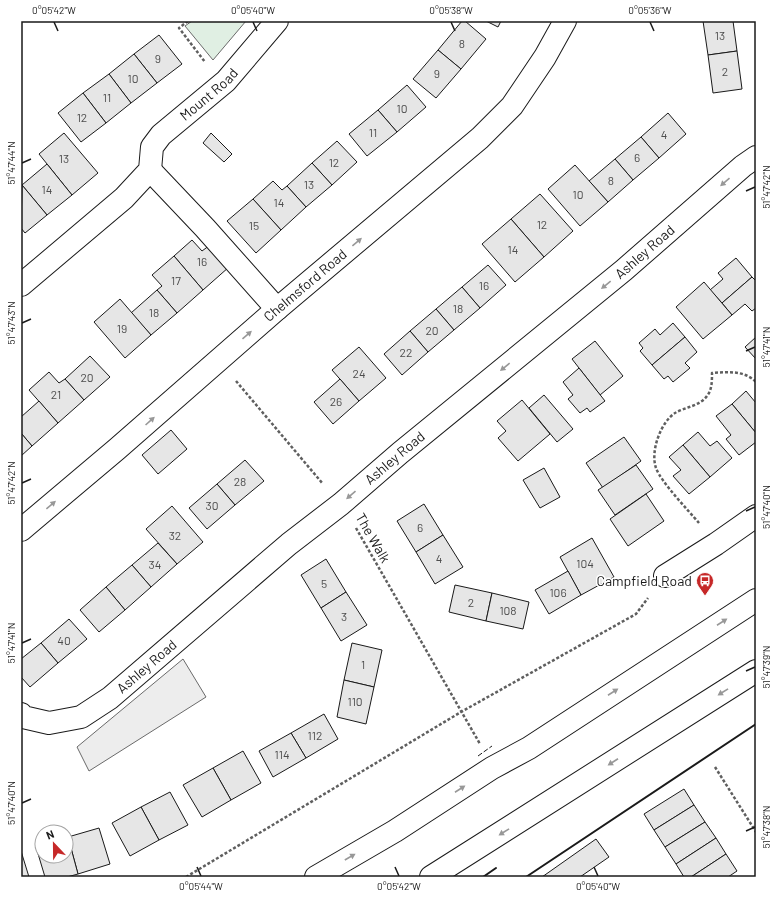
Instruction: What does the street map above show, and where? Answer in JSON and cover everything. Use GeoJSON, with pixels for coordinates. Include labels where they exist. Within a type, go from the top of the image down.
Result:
{"type":"FeatureCollection","features":[{"type":"Feature","properties":{"kind":"main road","name":"Mount Road"},"geometry":{"type":"LineString","coordinates":[[150,170],[152,147],[160,135],[226,81],[277,21]]}},
{"type":"Feature","properties":{"kind":"main road","name":"Chelmsford Road"},"geometry":{"type":"LineString","coordinates":[[21,530],[117,449],[277,309],[480,138],[512,106],[545,57],[565,21]]}},
{"type":"Feature","properties":{"kind":"main road","name":"Ashley Road"},"geometry":{"type":"LineString","coordinates":[[21,714],[23,717],[49,723],[81,717],[110,698],[289,544],[341,504],[400,453],[624,270],[743,166],[756,158]]}},
{"type":"Feature","properties":{"kind":"main road"},"geometry":{"type":"LineString","coordinates":[[21,285],[124,198],[150,170],[206,228],[277,309]]}},
{"type":"Feature","properties":{"kind":"main road"},"geometry":{"type":"LineString","coordinates":[[665,576],[716,544],[756,516]]}},
{"type":"Feature","properties":{"kind":"main road"},"geometry":{"type":"LineString","coordinates":[[316,877],[395,831],[492,768],[529,748],[756,600]]}},
{"type":"Feature","properties":{"kind":"main road"},"geometry":{"type":"LineString","coordinates":[[431,877],[756,671]]}},
{"type":"Feature","properties":{"kind":"path"},"geometry":{"type":"LineString","coordinates":[[188,21],[179,28],[210,69],[226,81]]}},
{"type":"Feature","properties":{"kind":"path","name":"The Walk"},"geometry":{"type":"LineString","coordinates":[[218,360],[341,504],[481,746]]}},
{"type":"Feature","properties":{"kind":"path"},"geometry":{"type":"LineString","coordinates":[[716,544],[661,476],[656,467],[655,456],[657,437],[673,414],[686,407],[700,403],[707,397],[711,390],[712,373],[732,372],[744,374],[756,382]]}},
{"type":"Feature","properties":{"kind":"path"},"geometry":{"type":"LineString","coordinates":[[186,877],[461,712],[636,614],[665,576]]}},
{"type":"Feature","properties":{"kind":"path"},"geometry":{"type":"LineString","coordinates":[[715,767],[756,832]]}},
{"type":"Feature","properties":{"kind":"green space"},"geometry":{"type":"Polygon","coordinates":[[[192,21],[246,21],[213,60],[185,26],[192,21]]]}},
{"type":"Feature","properties":{"kind":"shaded area"},"geometry":{"type":"Polygon","coordinates":[[[183,659],[206,697],[89,771],[77,747],[183,659]]]}},
{"type":"Feature","properties":{"kind":"building"},"geometry":{"type":"Polygon","coordinates":[[[462,21],[465,21],[486,39],[461,69],[438,50],[462,21]]]}},
{"type":"Feature","properties":{"kind":"building"},"geometry":{"type":"Polygon","coordinates":[[[486,21],[501,21],[498,27],[486,21]]]}},
{"type":"Feature","properties":{"kind":"building"},"geometry":{"type":"Polygon","coordinates":[[[703,21],[733,21],[737,51],[708,55],[703,21]]]}},
{"type":"Feature","properties":{"kind":"building"},"geometry":{"type":"Polygon","coordinates":[[[159,35],[182,64],[157,83],[134,54],[159,35]]]}},
{"type":"Feature","properties":{"kind":"building"},"geometry":{"type":"Polygon","coordinates":[[[438,50],[461,69],[436,98],[413,79],[438,50]]]}},
{"type":"Feature","properties":{"kind":"building"},"geometry":{"type":"Polygon","coordinates":[[[737,51],[742,89],[713,93],[708,55],[737,51]]]}},
{"type":"Feature","properties":{"kind":"building"},"geometry":{"type":"Polygon","coordinates":[[[134,54],[157,83],[131,103],[109,74],[134,54]]]}},
{"type":"Feature","properties":{"kind":"building"},"geometry":{"type":"Polygon","coordinates":[[[109,74],[131,103],[106,123],[83,93],[109,74]]]}},
{"type":"Feature","properties":{"kind":"building"},"geometry":{"type":"Polygon","coordinates":[[[407,85],[426,107],[397,132],[378,110],[407,85]]]}},
{"type":"Feature","properties":{"kind":"building"},"geometry":{"type":"Polygon","coordinates":[[[83,93],[106,123],[81,142],[58,113],[83,93]]]}},
{"type":"Feature","properties":{"kind":"building"},"geometry":{"type":"Polygon","coordinates":[[[378,110],[397,132],[367,156],[349,134],[378,110]]]}},
{"type":"Feature","properties":{"kind":"building"},"geometry":{"type":"Polygon","coordinates":[[[668,113],[686,134],[659,158],[641,137],[668,113]]]}},
{"type":"Feature","properties":{"kind":"building"},"geometry":{"type":"Polygon","coordinates":[[[64,133],[98,173],[72,195],[39,154],[64,133]]]}},
{"type":"Feature","properties":{"kind":"building"},"geometry":{"type":"Polygon","coordinates":[[[211,133],[232,154],[224,162],[203,143],[211,133]]]}},
{"type":"Feature","properties":{"kind":"building"},"geometry":{"type":"Polygon","coordinates":[[[641,137],[659,158],[633,180],[615,159],[641,137]]]}},
{"type":"Feature","properties":{"kind":"building"},"geometry":{"type":"Polygon","coordinates":[[[337,141],[357,162],[332,185],[312,163],[337,141]]]}},
{"type":"Feature","properties":{"kind":"building"},"geometry":{"type":"Polygon","coordinates":[[[615,159],[633,180],[608,202],[589,181],[615,159]]]}},
{"type":"Feature","properties":{"kind":"building"},"geometry":{"type":"Polygon","coordinates":[[[312,163],[332,185],[306,207],[287,186],[312,163]]]}},
{"type":"Feature","properties":{"kind":"building"},"geometry":{"type":"Polygon","coordinates":[[[47,164],[72,195],[47,215],[22,185],[47,164]]]}},
{"type":"Feature","properties":{"kind":"building"},"geometry":{"type":"Polygon","coordinates":[[[575,165],[608,202],[580,226],[548,189],[575,165]]]}},
{"type":"Feature","properties":{"kind":"building"},"geometry":{"type":"Polygon","coordinates":[[[273,181],[282,190],[287,186],[306,207],[281,230],[253,199],[273,181]]]}},
{"type":"Feature","properties":{"kind":"building"},"geometry":{"type":"Polygon","coordinates":[[[22,185],[47,215],[25,233],[21,228],[22,185]]]}},
{"type":"Feature","properties":{"kind":"building"},"geometry":{"type":"Polygon","coordinates":[[[540,194],[573,231],[544,257],[511,219],[540,194]]]}},
{"type":"Feature","properties":{"kind":"building"},"geometry":{"type":"Polygon","coordinates":[[[253,199],[281,230],[256,253],[227,221],[253,199]]]}},
{"type":"Feature","properties":{"kind":"building"},"geometry":{"type":"Polygon","coordinates":[[[511,219],[544,257],[515,282],[482,244],[511,219]]]}},
{"type":"Feature","properties":{"kind":"building"},"geometry":{"type":"Polygon","coordinates":[[[192,240],[202,251],[210,245],[229,267],[203,290],[174,256],[192,240]]]}},
{"type":"Feature","properties":{"kind":"building"},"geometry":{"type":"Polygon","coordinates":[[[174,256],[203,290],[177,313],[157,290],[162,286],[152,275],[174,256]]]}},
{"type":"Feature","properties":{"kind":"building"},"geometry":{"type":"Polygon","coordinates":[[[736,258],[752,277],[722,303],[710,290],[723,279],[718,273],[736,258]]]}},
{"type":"Feature","properties":{"kind":"building"},"geometry":{"type":"Polygon","coordinates":[[[488,265],[506,285],[480,308],[462,287],[488,265]]]}},
{"type":"Feature","properties":{"kind":"building"},"geometry":{"type":"Polygon","coordinates":[[[752,277],[756,281],[756,308],[752,311],[745,304],[732,315],[722,303],[752,277]]]}},
{"type":"Feature","properties":{"kind":"building"},"geometry":{"type":"Polygon","coordinates":[[[704,282],[732,315],[703,339],[676,307],[704,282]]]}},
{"type":"Feature","properties":{"kind":"building"},"geometry":{"type":"Polygon","coordinates":[[[462,287],[480,308],[454,330],[436,309],[462,287]]]}},
{"type":"Feature","properties":{"kind":"building"},"geometry":{"type":"Polygon","coordinates":[[[157,290],[177,313],[151,335],[131,313],[157,290]]]}},
{"type":"Feature","properties":{"kind":"building"},"geometry":{"type":"Polygon","coordinates":[[[120,299],[151,335],[125,358],[94,322],[120,299]]]}},
{"type":"Feature","properties":{"kind":"building"},"geometry":{"type":"Polygon","coordinates":[[[436,309],[454,330],[428,352],[410,331],[436,309]]]}},
{"type":"Feature","properties":{"kind":"building"},"geometry":{"type":"Polygon","coordinates":[[[673,323],[685,337],[652,365],[640,351],[643,348],[639,343],[655,329],[660,335],[673,323]]]}},
{"type":"Feature","properties":{"kind":"building"},"geometry":{"type":"Polygon","coordinates":[[[410,331],[428,352],[402,375],[384,354],[410,331]]]}},
{"type":"Feature","properties":{"kind":"building"},"geometry":{"type":"Polygon","coordinates":[[[685,337],[697,352],[685,363],[690,368],[673,382],[668,376],[664,379],[652,365],[685,337]]]}},
{"type":"Feature","properties":{"kind":"building"},"geometry":{"type":"Polygon","coordinates":[[[756,337],[756,359],[745,347],[756,337]]]}},
{"type":"Feature","properties":{"kind":"building"},"geometry":{"type":"Polygon","coordinates":[[[595,341],[623,376],[600,395],[572,359],[595,341]]]}},
{"type":"Feature","properties":{"kind":"building"},"geometry":{"type":"Polygon","coordinates":[[[359,347],[386,378],[359,401],[332,370],[359,347]]]}},
{"type":"Feature","properties":{"kind":"building"},"geometry":{"type":"Polygon","coordinates":[[[90,356],[110,377],[84,400],[65,379],[90,356]]]}},
{"type":"Feature","properties":{"kind":"building"},"geometry":{"type":"Polygon","coordinates":[[[579,368],[605,401],[590,412],[587,408],[580,413],[568,399],[573,395],[563,382],[579,368]]]}},
{"type":"Feature","properties":{"kind":"building"},"geometry":{"type":"Polygon","coordinates":[[[49,372],[59,383],[65,379],[84,400],[58,423],[29,390],[49,372]]]}},
{"type":"Feature","properties":{"kind":"building"},"geometry":{"type":"Polygon","coordinates":[[[340,379],[359,401],[333,424],[314,402],[340,379]]]}},
{"type":"Feature","properties":{"kind":"building"},"geometry":{"type":"Polygon","coordinates":[[[746,391],[756,403],[756,433],[732,404],[746,391]]]}},
{"type":"Feature","properties":{"kind":"building"},"geometry":{"type":"Polygon","coordinates":[[[544,395],[573,429],[557,442],[529,408],[544,395]]]}},
{"type":"Feature","properties":{"kind":"building"},"geometry":{"type":"Polygon","coordinates":[[[522,400],[550,434],[518,461],[498,438],[506,431],[497,421],[522,400]]]}},
{"type":"Feature","properties":{"kind":"building"},"geometry":{"type":"Polygon","coordinates":[[[39,401],[58,423],[32,446],[21,433],[21,417],[39,401]]]}},
{"type":"Feature","properties":{"kind":"building"},"geometry":{"type":"Polygon","coordinates":[[[732,404],[756,433],[756,442],[739,455],[726,439],[731,435],[716,416],[732,404]]]}},
{"type":"Feature","properties":{"kind":"building"},"geometry":{"type":"Polygon","coordinates":[[[171,430],[187,449],[158,474],[142,455],[171,430]]]}},
{"type":"Feature","properties":{"kind":"building"},"geometry":{"type":"Polygon","coordinates":[[[698,432],[710,446],[717,441],[732,458],[710,477],[683,445],[698,432]]]}},
{"type":"Feature","properties":{"kind":"building"},"geometry":{"type":"Polygon","coordinates":[[[21,433],[32,446],[21,456],[21,433]]]}},
{"type":"Feature","properties":{"kind":"building"},"geometry":{"type":"Polygon","coordinates":[[[624,437],[641,461],[603,488],[586,463],[624,437]]]}},
{"type":"Feature","properties":{"kind":"building"},"geometry":{"type":"Polygon","coordinates":[[[683,445],[710,477],[689,494],[673,476],[681,470],[669,457],[683,445]]]}},
{"type":"Feature","properties":{"kind":"building"},"geometry":{"type":"Polygon","coordinates":[[[245,460],[264,481],[235,505],[217,484],[245,460]]]}},
{"type":"Feature","properties":{"kind":"building"},"geometry":{"type":"Polygon","coordinates":[[[636,465],[653,489],[615,515],[598,490],[636,465]]]}},
{"type":"Feature","properties":{"kind":"building"},"geometry":{"type":"Polygon","coordinates":[[[544,468],[560,497],[540,508],[523,480],[544,468]]]}},
{"type":"Feature","properties":{"kind":"building"},"geometry":{"type":"Polygon","coordinates":[[[217,484],[235,505],[207,529],[189,508],[217,484]]]}},
{"type":"Feature","properties":{"kind":"building"},"geometry":{"type":"Polygon","coordinates":[[[646,494],[664,521],[628,546],[610,519],[646,494]]]}},
{"type":"Feature","properties":{"kind":"building"},"geometry":{"type":"Polygon","coordinates":[[[424,504],[443,535],[416,552],[397,521],[424,504]]]}},
{"type":"Feature","properties":{"kind":"building"},"geometry":{"type":"Polygon","coordinates":[[[172,506],[203,542],[177,564],[146,529],[172,506]]]}},
{"type":"Feature","properties":{"kind":"building"},"geometry":{"type":"Polygon","coordinates":[[[443,535],[463,567],[435,584],[416,552],[443,535]]]}},
{"type":"Feature","properties":{"kind":"building"},"geometry":{"type":"Polygon","coordinates":[[[592,538],[614,577],[581,595],[560,557],[592,538]]]}},
{"type":"Feature","properties":{"kind":"building"},"geometry":{"type":"Polygon","coordinates":[[[158,543],[177,564],[151,587],[132,565],[158,543]]]}},
{"type":"Feature","properties":{"kind":"building"},"geometry":{"type":"Polygon","coordinates":[[[326,559],[346,592],[321,608],[301,575],[326,559]]]}},
{"type":"Feature","properties":{"kind":"building"},"geometry":{"type":"Polygon","coordinates":[[[132,565],[151,587],[125,610],[106,587],[132,565]]]}},
{"type":"Feature","properties":{"kind":"building"},"geometry":{"type":"Polygon","coordinates":[[[568,571],[581,595],[549,614],[535,590],[568,571]]]}},
{"type":"Feature","properties":{"kind":"building"},"geometry":{"type":"Polygon","coordinates":[[[455,585],[492,593],[486,621],[449,612],[455,585]]]}},
{"type":"Feature","properties":{"kind":"building"},"geometry":{"type":"Polygon","coordinates":[[[106,587],[125,610],[99,632],[80,610],[106,587]]]}},
{"type":"Feature","properties":{"kind":"building"},"geometry":{"type":"Polygon","coordinates":[[[346,592],[367,625],[341,641],[321,608],[346,592]]]}},
{"type":"Feature","properties":{"kind":"building"},"geometry":{"type":"Polygon","coordinates":[[[492,593],[529,602],[523,629],[486,621],[492,593]]]}},
{"type":"Feature","properties":{"kind":"building"},"geometry":{"type":"Polygon","coordinates":[[[69,619],[87,639],[58,663],[41,643],[69,619]]]}},
{"type":"Feature","properties":{"kind":"building"},"geometry":{"type":"Polygon","coordinates":[[[41,643],[58,663],[30,687],[21,677],[21,659],[41,643]]]}},
{"type":"Feature","properties":{"kind":"building"},"geometry":{"type":"Polygon","coordinates":[[[352,643],[382,650],[374,687],[344,680],[352,643]]]}},
{"type":"Feature","properties":{"kind":"building"},"geometry":{"type":"Polygon","coordinates":[[[344,680],[374,687],[366,724],[337,717],[344,680]]]}},
{"type":"Feature","properties":{"kind":"building"},"geometry":{"type":"Polygon","coordinates":[[[324,714],[338,739],[306,758],[291,733],[324,714]]]}},
{"type":"Feature","properties":{"kind":"building"},"geometry":{"type":"Polygon","coordinates":[[[291,733],[306,758],[273,777],[259,751],[291,733]]]}},
{"type":"Feature","properties":{"kind":"building"},"geometry":{"type":"Polygon","coordinates":[[[243,751],[261,783],[231,800],[213,768],[243,751]]]}},
{"type":"Feature","properties":{"kind":"building"},"geometry":{"type":"Polygon","coordinates":[[[213,768],[231,800],[202,817],[183,785],[213,768]]]}},
{"type":"Feature","properties":{"kind":"building"},"geometry":{"type":"Polygon","coordinates":[[[684,789],[694,805],[654,830],[644,814],[684,789]]]}},
{"type":"Feature","properties":{"kind":"building"},"geometry":{"type":"Polygon","coordinates":[[[170,792],[188,825],[159,840],[141,807],[170,792]]]}},
{"type":"Feature","properties":{"kind":"building"},"geometry":{"type":"Polygon","coordinates":[[[694,805],[705,822],[665,847],[654,830],[694,805]]]}},
{"type":"Feature","properties":{"kind":"building"},"geometry":{"type":"Polygon","coordinates":[[[141,807],[159,840],[130,856],[112,823],[141,807]]]}},
{"type":"Feature","properties":{"kind":"building"},"geometry":{"type":"Polygon","coordinates":[[[705,822],[716,838],[676,864],[665,847],[705,822]]]}},
{"type":"Feature","properties":{"kind":"building"},"geometry":{"type":"Polygon","coordinates":[[[99,828],[110,864],[78,874],[74,859],[74,835],[99,828]]]}},
{"type":"Feature","properties":{"kind":"building"},"geometry":{"type":"Polygon","coordinates":[[[716,838],[726,854],[691,877],[684,877],[676,864],[716,838]]]}},
{"type":"Feature","properties":{"kind":"building"},"geometry":{"type":"Polygon","coordinates":[[[596,839],[609,857],[580,877],[542,877],[596,839]]]}},
{"type":"Feature","properties":{"kind":"building"},"geometry":{"type":"Polygon","coordinates":[[[21,851],[29,877],[21,877],[21,851]]]}},
{"type":"Feature","properties":{"kind":"building"},"geometry":{"type":"Polygon","coordinates":[[[726,854],[737,871],[728,877],[691,877],[726,854]]]}},
{"type":"Feature","properties":{"kind":"building"},"geometry":{"type":"Polygon","coordinates":[[[74,859],[78,874],[67,877],[45,877],[41,864],[74,864],[74,859]]]}},
{"type":"Feature","properties":{"kind":"fence"},"geometry":{"type":"LineString","coordinates":[[478,756],[492,746]]}},
{"type":"Feature","properties":{"kind":"wall"},"geometry":{"type":"LineString","coordinates":[[526,877],[756,724]]}},
{"type":"Feature","properties":{"kind":"wall"},"geometry":{"type":"LineString","coordinates":[[483,877],[496,868]]}},
{"type":"Feature","properties":{"kind":"place","name":"Campfield Road"},"geometry":{"type":"Point","coordinates":[705,596]}}]}
